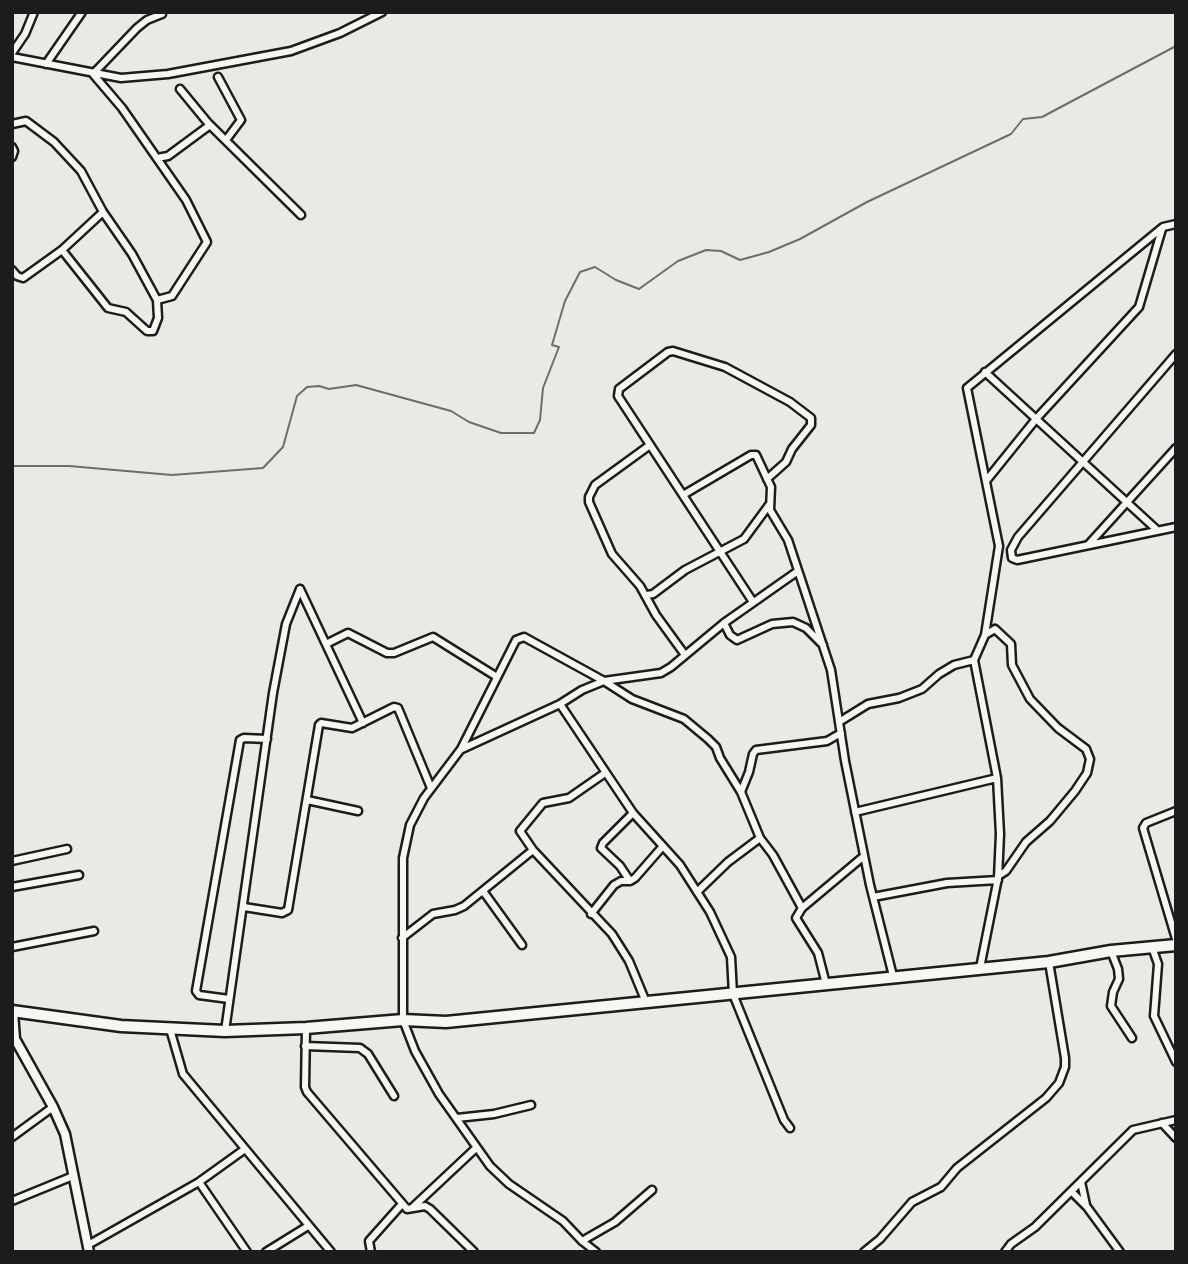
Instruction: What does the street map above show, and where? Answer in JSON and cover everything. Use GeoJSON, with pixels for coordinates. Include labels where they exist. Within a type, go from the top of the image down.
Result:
{"type":"FeatureCollection","features":[{"type":"Feature","properties":{"kind":"main road"},"geometry":{"type":"LineString","coordinates":[[13,1011],[74,1021],[225,1031],[403,1020],[446,1022],[1049,962],[1176,942]]}},
{"type":"Feature","properties":{"kind":"street"},"geometry":{"type":"LineString","coordinates":[[34,12],[12,55],[121,78],[168,74],[291,51],[340,33],[382,12]]}},
{"type":"Feature","properties":{"kind":"street"},"geometry":{"type":"LineString","coordinates":[[46,64],[82,12]]}},
{"type":"Feature","properties":{"kind":"street"},"geometry":{"type":"LineString","coordinates":[[93,74],[137,28],[162,14]]}},
{"type":"Feature","properties":{"kind":"street"},"geometry":{"type":"LineString","coordinates":[[93,74],[106,88],[186,200],[207,242],[172,296],[157,300]]}},
{"type":"Feature","properties":{"kind":"street"},"geometry":{"type":"LineString","coordinates":[[218,77],[241,120],[226,140]]}},
{"type":"Feature","properties":{"kind":"street"},"geometry":{"type":"LineString","coordinates":[[180,89],[210,125],[302,215]]}},
{"type":"Feature","properties":{"kind":"street"},"geometry":{"type":"LineString","coordinates":[[12,124],[26,121],[54,142],[81,171],[157,300],[157,323],[151,332],[126,312],[108,308],[62,250]]}},
{"type":"Feature","properties":{"kind":"street"},"geometry":{"type":"LineString","coordinates":[[157,158],[168,156],[210,125]]}},
{"type":"Feature","properties":{"kind":"street"},"geometry":{"type":"LineString","coordinates":[[12,147],[12,156]]}},
{"type":"Feature","properties":{"kind":"street"},"geometry":{"type":"LineString","coordinates":[[12,270],[23,278],[62,250],[103,212]]}},
{"type":"Feature","properties":{"kind":"street"},"geometry":{"type":"LineString","coordinates":[[980,968],[998,878],[1000,834],[997,778],[974,660],[985,635],[999,546],[967,390],[985,372],[1163,227],[1176,223]]}},
{"type":"Feature","properties":{"kind":"street"},"geometry":{"type":"LineString","coordinates":[[986,481],[1036,419],[1139,307],[1163,227]]}},
{"type":"Feature","properties":{"kind":"street"},"geometry":{"type":"LineString","coordinates":[[754,602],[618,392],[668,352],[673,351],[725,367],[790,402],[811,418],[811,425],[792,449],[786,462],[767,479]]}},
{"type":"Feature","properties":{"kind":"street"},"geometry":{"type":"LineString","coordinates":[[1176,354],[1017,537],[1011,550],[1012,558],[1017,560],[1176,527]]}},
{"type":"Feature","properties":{"kind":"street"},"geometry":{"type":"LineString","coordinates":[[985,372],[1158,531]]}},
{"type":"Feature","properties":{"kind":"street"},"geometry":{"type":"LineString","coordinates":[[650,445],[594,485],[589,498],[612,554],[647,595],[656,615],[685,654]]}},
{"type":"Feature","properties":{"kind":"street"},"geometry":{"type":"LineString","coordinates":[[1088,545],[1176,448]]}},
{"type":"Feature","properties":{"kind":"street"},"geometry":{"type":"LineString","coordinates":[[647,595],[653,594],[685,570],[744,539],[769,505],[772,493],[754,454],[683,495]]}},
{"type":"Feature","properties":{"kind":"street"},"geometry":{"type":"LineString","coordinates":[[769,505],[788,540],[824,647],[864,856],[893,976]]}},
{"type":"Feature","properties":{"kind":"street"},"geometry":{"type":"LineString","coordinates":[[461,749],[604,681],[656,675],[671,667],[723,623],[798,571]]}},
{"type":"Feature","properties":{"kind":"street"},"geometry":{"type":"LineString","coordinates":[[225,1031],[286,624],[300,589],[363,723]]}},
{"type":"Feature","properties":{"kind":"street"},"geometry":{"type":"LineString","coordinates":[[723,623],[730,635],[737,640],[772,624],[793,622],[806,628],[824,647]]}},
{"type":"Feature","properties":{"kind":"street"},"geometry":{"type":"LineString","coordinates":[[873,897],[947,883],[998,878],[1026,842],[1050,821],[1087,773],[1090,759],[1086,749],[1058,728],[1030,699],[1012,665],[1011,644],[995,629],[985,635]]}},
{"type":"Feature","properties":{"kind":"street"},"geometry":{"type":"LineString","coordinates":[[326,645],[348,633],[387,653],[433,637],[498,677]]}},
{"type":"Feature","properties":{"kind":"street"},"geometry":{"type":"LineString","coordinates":[[596,1252],[563,1220],[509,1184],[476,1148],[425,1070],[403,1020],[403,858],[410,825],[431,788],[461,749],[516,640],[524,637],[632,699],[684,719],[698,730],[716,747],[741,792],[760,838],[802,908]]}},
{"type":"Feature","properties":{"kind":"street"},"geometry":{"type":"LineString","coordinates":[[839,722],[868,704],[900,698],[922,689],[954,665],[974,660]]}},
{"type":"Feature","properties":{"kind":"street"},"geometry":{"type":"LineString","coordinates":[[560,704],[633,813],[680,865],[710,912],[729,951],[733,994],[784,1120],[790,1128]]}},
{"type":"Feature","properties":{"kind":"street"},"geometry":{"type":"LineString","coordinates":[[244,908],[282,913],[288,910],[319,725],[325,723],[348,729],[394,707],[398,708],[431,788]]}},
{"type":"Feature","properties":{"kind":"street"},"geometry":{"type":"LineString","coordinates":[[741,792],[756,750],[827,741],[841,733]]}},
{"type":"Feature","properties":{"kind":"street"},"geometry":{"type":"LineString","coordinates":[[229,999],[199,995],[196,992],[240,740],[267,739]]}},
{"type":"Feature","properties":{"kind":"street"},"geometry":{"type":"LineString","coordinates":[[827,741],[843,746]]}},
{"type":"Feature","properties":{"kind":"street"},"geometry":{"type":"LineString","coordinates":[[605,773],[569,798],[543,803],[521,828],[521,835],[619,943],[646,1002]]}},
{"type":"Feature","properties":{"kind":"street"},"geometry":{"type":"LineString","coordinates":[[855,812],[997,778]]}},
{"type":"Feature","properties":{"kind":"street"},"geometry":{"type":"LineString","coordinates":[[307,800],[358,811]]}},
{"type":"Feature","properties":{"kind":"street"},"geometry":{"type":"LineString","coordinates":[[1176,811],[1146,823],[1143,828],[1176,942]]}},
{"type":"Feature","properties":{"kind":"street"},"geometry":{"type":"LineString","coordinates":[[630,881],[620,866],[601,848],[633,813]]}},
{"type":"Feature","properties":{"kind":"street"},"geometry":{"type":"LineString","coordinates":[[697,892],[728,862],[760,838]]}},
{"type":"Feature","properties":{"kind":"street"},"geometry":{"type":"LineString","coordinates":[[591,914],[614,885],[635,878],[663,846]]}},
{"type":"Feature","properties":{"kind":"street"},"geometry":{"type":"LineString","coordinates":[[12,861],[67,849]]}},
{"type":"Feature","properties":{"kind":"street"},"geometry":{"type":"LineString","coordinates":[[402,938],[433,914],[459,909],[533,850]]}},
{"type":"Feature","properties":{"kind":"street"},"geometry":{"type":"LineString","coordinates":[[826,984],[818,954],[796,918],[802,908],[864,856]]}},
{"type":"Feature","properties":{"kind":"street"},"geometry":{"type":"LineString","coordinates":[[12,887],[79,875]]}},
{"type":"Feature","properties":{"kind":"street"},"geometry":{"type":"LineString","coordinates":[[483,891],[522,945]]}},
{"type":"Feature","properties":{"kind":"street"},"geometry":{"type":"LineString","coordinates":[[12,947],[94,931]]}},
{"type":"Feature","properties":{"kind":"street"},"geometry":{"type":"LineString","coordinates":[[1152,947],[1158,964],[1154,1016],[1176,1062]]}},
{"type":"Feature","properties":{"kind":"street"},"geometry":{"type":"LineString","coordinates":[[1111,951],[1119,979],[1111,1006],[1132,1038]]}},
{"type":"Feature","properties":{"kind":"street"},"geometry":{"type":"LineString","coordinates":[[864,1252],[880,1239],[912,1202],[934,1193],[957,1168],[1046,1098],[1059,1083],[1065,1067],[1065,1058],[1049,962]]}},
{"type":"Feature","properties":{"kind":"street"},"geometry":{"type":"LineString","coordinates":[[13,1011],[13,1032],[17,1045],[53,1107],[65,1135],[88,1249],[199,1182],[245,1149]]}},
{"type":"Feature","properties":{"kind":"street"},"geometry":{"type":"LineString","coordinates":[[306,1028],[307,1092],[407,1209],[425,1206],[430,1209],[474,1252]]}},
{"type":"Feature","properties":{"kind":"street"},"geometry":{"type":"LineString","coordinates":[[170,1029],[183,1074],[331,1252]]}},
{"type":"Feature","properties":{"kind":"street"},"geometry":{"type":"LineString","coordinates":[[305,1046],[360,1048],[368,1054],[394,1096]]}},
{"type":"Feature","properties":{"kind":"street"},"geometry":{"type":"LineString","coordinates":[[457,1118],[494,1114],[531,1105]]}},
{"type":"Feature","properties":{"kind":"street"},"geometry":{"type":"LineString","coordinates":[[12,1137],[53,1107]]}},
{"type":"Feature","properties":{"kind":"street"},"geometry":{"type":"LineString","coordinates":[[1005,1252],[1072,1192],[1133,1130],[1144,1125],[1176,1120]]}},
{"type":"Feature","properties":{"kind":"street"},"geometry":{"type":"LineString","coordinates":[[1162,1123],[1176,1136]]}},
{"type":"Feature","properties":{"kind":"street"},"geometry":{"type":"LineString","coordinates":[[412,1208],[476,1148]]}},
{"type":"Feature","properties":{"kind":"street"},"geometry":{"type":"LineString","coordinates":[[12,1201],[73,1176]]}},
{"type":"Feature","properties":{"kind":"street"},"geometry":{"type":"LineString","coordinates":[[199,1182],[247,1252]]}},
{"type":"Feature","properties":{"kind":"street"},"geometry":{"type":"LineString","coordinates":[[1081,1182],[1087,1207]]}},
{"type":"Feature","properties":{"kind":"street"},"geometry":{"type":"LineString","coordinates":[[582,1241],[615,1222],[652,1190]]}},
{"type":"Feature","properties":{"kind":"street"},"geometry":{"type":"LineString","coordinates":[[1072,1192],[1087,1207],[1120,1252]]}},
{"type":"Feature","properties":{"kind":"street"},"geometry":{"type":"LineString","coordinates":[[371,1252],[369,1241],[402,1204]]}},
{"type":"Feature","properties":{"kind":"street"},"geometry":{"type":"LineString","coordinates":[[266,1252],[308,1226]]}},
{"type":"Feature","properties":{"kind":"waterway"},"geometry":{"type":"LineString","coordinates":[[12,466],[69,466],[172,475],[263,468],[283,447],[297,396],[307,387],[319,386],[329,389],[356,385],[451,411],[469,422],[501,433],[534,433],[540,420],[543,388],[559,347],[552,345],[565,301],[580,272],[595,267],[616,280],[639,289],[678,261],[706,250],[721,251],[740,260],[769,252],[1011,134],[1023,119],[1042,117],[1176,46]]}}]}
